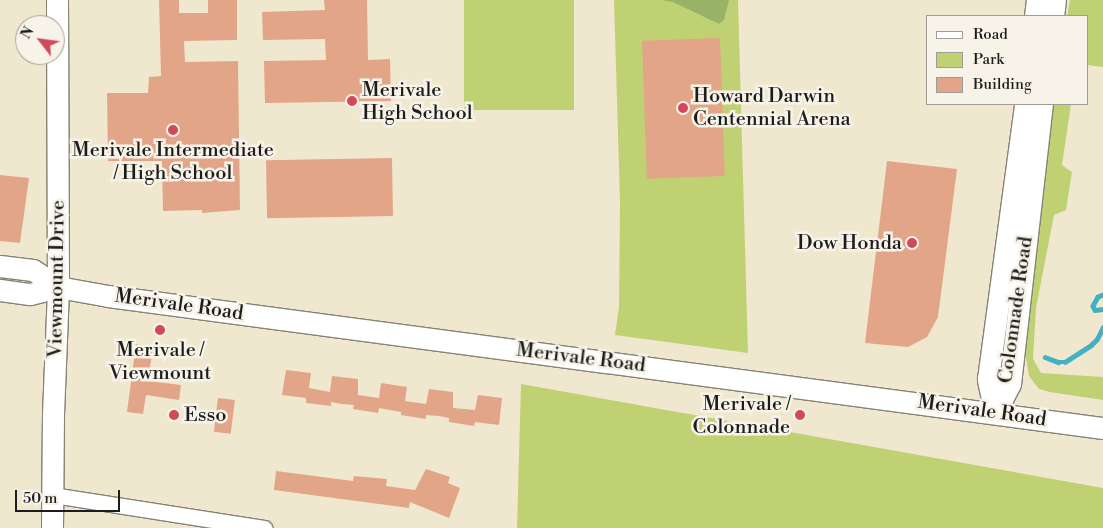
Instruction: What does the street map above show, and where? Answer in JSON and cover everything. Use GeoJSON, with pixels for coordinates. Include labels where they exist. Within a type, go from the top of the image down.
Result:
{"type":"FeatureCollection","features":[{"type":"Feature","properties":{"kind":"street","name":"Viewmount Drive"},"geometry":{"type":"LineString","coordinates":[[52,528],[53,414],[58,287],[57,0]]}},
{"type":"Feature","properties":{"kind":"street"},"geometry":{"type":"LineString","coordinates":[[1035,15],[1037,0]]}},
{"type":"Feature","properties":{"kind":"street"},"geometry":{"type":"LineString","coordinates":[[1053,15],[1055,0]]}},
{"type":"Feature","properties":{"kind":"street","name":"Colonnade Road"},"geometry":{"type":"LineString","coordinates":[[995,413],[988,379],[1024,105]]}},
{"type":"Feature","properties":{"kind":"street","name":"Colonnade Road"},"geometry":{"type":"LineString","coordinates":[[995,413],[1010,384],[1042,105]]}},
{"type":"Feature","properties":{"kind":"street","name":"Merivale Road"},"geometry":{"type":"LineString","coordinates":[[0,266],[32,270],[58,287],[108,296],[1103,428]]}},
{"type":"Feature","properties":{"kind":"street","name":"Merivale Road"},"geometry":{"type":"LineString","coordinates":[[0,290],[30,294],[58,287]]}},
{"type":"Feature","properties":{"kind":"street"},"geometry":{"type":"LineString","coordinates":[[53,495],[237,526],[264,528]]}},
{"type":"Feature","properties":{"kind":"green space"},"geometry":{"type":"Polygon","coordinates":[[[464,0],[574,0],[574,110],[464,110],[464,0]]]}},
{"type":"Feature","properties":{"kind":"green space"},"geometry":{"type":"Polygon","coordinates":[[[614,0],[738,0],[748,353],[615,335],[619,307],[620,202],[614,0]]]}},
{"type":"Feature","properties":{"kind":"green space"},"geometry":{"type":"Polygon","coordinates":[[[662,0],[729,0],[724,20],[719,24],[673,2],[662,0]]]}},
{"type":"Feature","properties":{"kind":"green space"},"geometry":{"type":"Polygon","coordinates":[[[1070,0],[1103,0],[1103,67],[1088,65],[1088,15],[1067,15],[1070,0]]]}},
{"type":"Feature","properties":{"kind":"green space"},"geometry":{"type":"Polygon","coordinates":[[[1053,105],[1071,105],[1062,165],[1072,172],[1066,210],[1054,215],[1036,308],[1033,359],[1041,373],[1103,377],[1103,400],[1039,389],[1029,376],[1025,351],[1053,105]]]}},
{"type":"Feature","properties":{"kind":"green space"},"geometry":{"type":"Polygon","coordinates":[[[521,384],[1103,488],[1103,528],[517,528],[521,384]]]}},
{"type":"Feature","properties":{"kind":"building"},"geometry":{"type":"Polygon","coordinates":[[[159,0],[179,0],[179,13],[208,13],[208,0],[237,0],[237,40],[184,41],[185,62],[238,61],[240,210],[202,213],[202,210],[163,211],[162,161],[108,161],[107,93],[148,93],[149,77],[161,76],[159,0]]]}},
{"type":"Feature","properties":{"kind":"building"},"geometry":{"type":"Polygon","coordinates":[[[324,0],[367,0],[368,60],[390,59],[391,101],[265,103],[264,61],[326,60],[325,39],[263,40],[262,12],[325,10],[324,0]]]}},
{"type":"Feature","properties":{"kind":"building","name":"Howard Darwin Centennial Arena"},"geometry":{"type":"Polygon","coordinates":[[[720,38],[725,176],[647,179],[642,41],[720,38]]]}},
{"type":"Feature","properties":{"kind":"building"},"geometry":{"type":"Polygon","coordinates":[[[392,158],[393,216],[267,218],[266,160],[392,158]]]}},
{"type":"Feature","properties":{"kind":"building","name":"Dow Honda"},"geometry":{"type":"Polygon","coordinates":[[[887,161],[957,169],[938,317],[927,337],[908,347],[865,343],[887,161]]]}},
{"type":"Feature","properties":{"kind":"building"},"geometry":{"type":"Polygon","coordinates":[[[0,175],[29,178],[20,243],[0,241],[0,175]]]}},
{"type":"Feature","properties":{"kind":"building"},"geometry":{"type":"Polygon","coordinates":[[[136,344],[153,347],[148,381],[181,385],[179,400],[146,395],[143,414],[127,412],[136,344]]]}},
{"type":"Feature","properties":{"kind":"building"},"geometry":{"type":"Polygon","coordinates":[[[286,370],[311,373],[309,388],[330,392],[332,376],[358,379],[358,395],[379,398],[381,383],[407,387],[405,401],[426,404],[429,389],[453,392],[453,408],[475,410],[478,395],[502,398],[499,425],[475,422],[474,426],[449,422],[449,418],[439,416],[426,415],[426,419],[401,415],[401,412],[379,408],[378,413],[353,409],[354,405],[331,402],[331,406],[306,403],[306,398],[282,395],[286,370]]]}},
{"type":"Feature","properties":{"kind":"building"},"geometry":{"type":"Polygon","coordinates":[[[218,398],[235,400],[231,434],[214,432],[218,398]]]}},
{"type":"Feature","properties":{"kind":"building"},"geometry":{"type":"Polygon","coordinates":[[[426,469],[450,477],[448,483],[460,488],[449,518],[410,502],[409,508],[274,490],[276,471],[353,481],[354,476],[387,479],[386,486],[415,490],[426,469]]]}},
{"type":"Feature","properties":{"kind":"waterway"},"geometry":{"type":"LineString","coordinates":[[1103,295],[1098,297],[1093,306],[1095,310],[1103,309]]}},
{"type":"Feature","properties":{"kind":"waterway"},"geometry":{"type":"LineString","coordinates":[[1045,357],[1058,362],[1065,362],[1091,345],[1097,339],[1103,327]]}},
{"type":"Feature","properties":{"kind":"place","name":"Merivale High School"},"geometry":{"type":"Point","coordinates":[352,101]}},
{"type":"Feature","properties":{"kind":"place","name":"Howard Darwin Centennial Arena"},"geometry":{"type":"Point","coordinates":[683,108]}},
{"type":"Feature","properties":{"kind":"place","name":"Merivale Intermediate / High School"},"geometry":{"type":"Point","coordinates":[173,130]}},
{"type":"Feature","properties":{"kind":"place","name":"Dow Honda"},"geometry":{"type":"Point","coordinates":[912,243]}},
{"type":"Feature","properties":{"kind":"place","name":"Merivale / Viewmount"},"geometry":{"type":"Point","coordinates":[160,330]}},
{"type":"Feature","properties":{"kind":"place","name":"Esso"},"geometry":{"type":"Point","coordinates":[174,415]}},
{"type":"Feature","properties":{"kind":"place","name":"Merivale / Colonnade"},"geometry":{"type":"Point","coordinates":[800,415]}}]}
